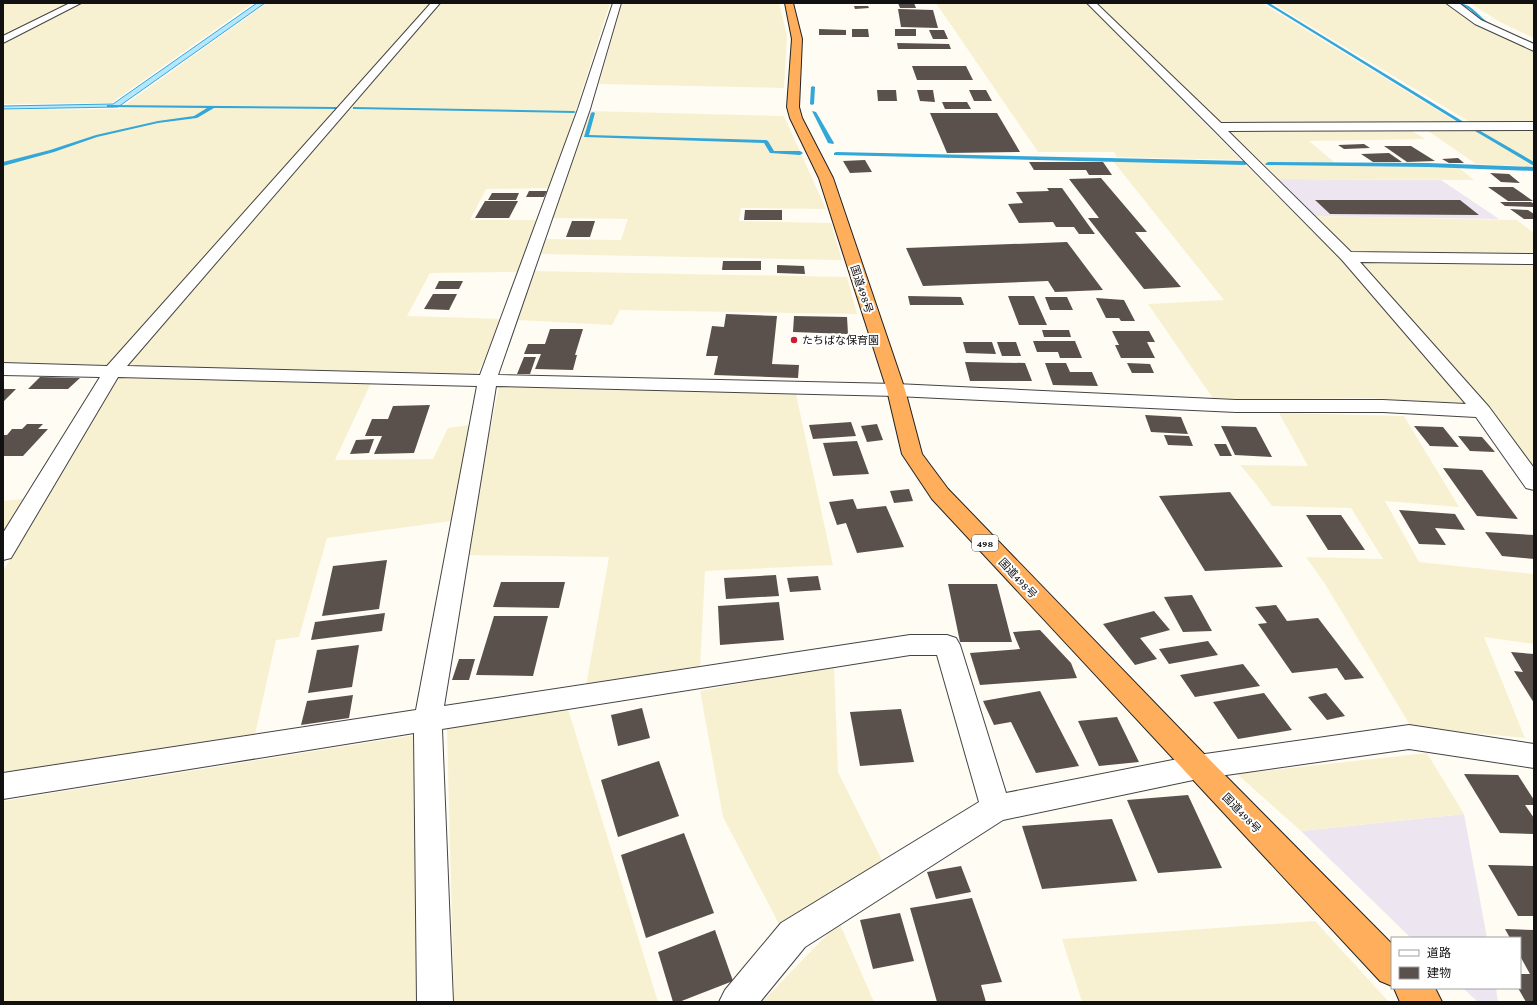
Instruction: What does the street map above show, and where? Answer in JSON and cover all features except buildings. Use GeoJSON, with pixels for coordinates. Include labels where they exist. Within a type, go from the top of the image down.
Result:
{"type":"FeatureCollection","features":[{"type":"Feature","properties":{"kind":"highway","name":"国道498号"},"geometry":{"type":"LineString","coordinates":[[788,3],[797,39],[798,54],[794,83],[793,107],[796,118],[826,178],[896,390],[912,454],[940,494],[1198,767],[1391,967]]}},
{"type":"Feature","properties":{"kind":"highway"},"geometry":{"type":"LineString","coordinates":[[1412,989],[1424,1002]]}},
{"type":"Feature","properties":{"kind":"street"},"geometry":{"type":"LineString","coordinates":[[3,40],[76,3]]}},
{"type":"Feature","properties":{"kind":"street"},"geometry":{"type":"LineString","coordinates":[[3,552],[112,372],[436,3]]}},
{"type":"Feature","properties":{"kind":"street"},"geometry":{"type":"LineString","coordinates":[[434,1002],[428,720],[487,381],[584,109],[617,3]]}},
{"type":"Feature","properties":{"kind":"street"},"geometry":{"type":"LineString","coordinates":[[1092,3],[1347,257],[1482,411],[1534,483]]}},
{"type":"Feature","properties":{"kind":"street"},"geometry":{"type":"LineString","coordinates":[[1450,3],[1456,5],[1478,22],[1534,48]]}},
{"type":"Feature","properties":{"kind":"street"},"geometry":{"type":"LineString","coordinates":[[1482,13],[1500,25],[1534,40]]}},
{"type":"Feature","properties":{"kind":"street"},"geometry":{"type":"LineString","coordinates":[[1218,127],[1534,126]]}},
{"type":"Feature","properties":{"kind":"street"},"geometry":{"type":"LineString","coordinates":[[1347,257],[1534,259]]}},
{"type":"Feature","properties":{"kind":"street"},"geometry":{"type":"LineString","coordinates":[[3,369],[896,390],[1236,406],[1383,406],[1482,411]]}},
{"type":"Feature","properties":{"kind":"street"},"geometry":{"type":"LineString","coordinates":[[3,786],[910,645],[947,645],[996,808]]}},
{"type":"Feature","properties":{"kind":"street"},"geometry":{"type":"LineString","coordinates":[[737,1002],[793,935],[996,808],[1198,767],[1409,737],[1534,756]]}},
{"type":"Feature","properties":{"kind":"shaded area"},"geometry":{"type":"Polygon","coordinates":[[[3,3],[72,3],[3,38],[3,3]]]}},
{"type":"Feature","properties":{"kind":"shaded area"},"geometry":{"type":"Polygon","coordinates":[[[81,3],[253,3],[111,103],[3,104],[3,43],[81,3]]]}},
{"type":"Feature","properties":{"kind":"shaded area"},"geometry":{"type":"Polygon","coordinates":[[[267,3],[432,3],[108,365],[3,362],[3,110],[119,109],[267,3]]]}},
{"type":"Feature","properties":{"kind":"shaded area"},"geometry":{"type":"Polygon","coordinates":[[[441,3],[610,3],[551,188],[486,189],[470,220],[539,220],[520,272],[430,273],[407,316],[503,319],[477,375],[128,365],[441,3]]]}},
{"type":"Feature","properties":{"kind":"shaded area"},"geometry":{"type":"Polygon","coordinates":[[[622,3],[779,3],[787,35],[784,88],[599,84],[622,3]]]}},
{"type":"Feature","properties":{"kind":"shaded area"},"geometry":{"type":"Polygon","coordinates":[[[936,3],[1086,3],[1241,160],[1117,157],[1114,152],[1038,152],[936,3]]]}},
{"type":"Feature","properties":{"kind":"shaded area"},"geometry":{"type":"Polygon","coordinates":[[[1097,3],[1262,3],[1460,124],[1223,125],[1097,3]]]}},
{"type":"Feature","properties":{"kind":"shaded area"},"geometry":{"type":"Polygon","coordinates":[[[1272,3],[1446,3],[1534,50],[1534,125],[1473,124],[1272,3]]]}},
{"type":"Feature","properties":{"kind":"shaded area"},"geometry":{"type":"Polygon","coordinates":[[[1470,3],[1534,3],[1534,38],[1500,22],[1470,3]]]}},
{"type":"Feature","properties":{"kind":"shaded area"},"geometry":{"type":"Polygon","coordinates":[[[590,111],[784,116],[826,209],[741,208],[739,221],[831,223],[842,260],[539,254],[546,239],[621,240],[628,219],[553,218],[590,111]]]}},
{"type":"Feature","properties":{"kind":"shaded area"},"geometry":{"type":"Polygon","coordinates":[[[1409,129],[1425,139],[1309,141],[1339,166],[1458,167],[1474,180],[1277,179],[1228,130],[1409,129]]]}},
{"type":"Feature","properties":{"kind":"shaded area"},"geometry":{"type":"Polygon","coordinates":[[[1425,129],[1534,129],[1534,167],[1476,164],[1425,129]]]}},
{"type":"Feature","properties":{"kind":"shaded area"},"geometry":{"type":"Polygon","coordinates":[[[1113,161],[1246,165],[1334,251],[1468,404],[1370,398],[1214,400],[1148,304],[1224,300],[1113,161]]]}},
{"type":"Feature","properties":{"kind":"shaded area"},"geometry":{"type":"Polygon","coordinates":[[[1277,179],[1441,180],[1499,219],[1311,216],[1277,179]]]}},
{"type":"Feature","properties":{"kind":"shaded area"},"geometry":{"type":"Polygon","coordinates":[[[1311,216],[1517,220],[1534,233],[1534,256],[1349,252],[1311,216]]]}},
{"type":"Feature","properties":{"kind":"shaded area"},"geometry":{"type":"Polygon","coordinates":[[[1359,260],[1534,263],[1534,467],[1494,413],[1359,260]]]}},
{"type":"Feature","properties":{"kind":"shaded area"},"geometry":{"type":"Polygon","coordinates":[[[534,271],[847,277],[857,314],[620,310],[612,325],[517,320],[534,271]]]}},
{"type":"Feature","properties":{"kind":"shaded area"},"geometry":{"type":"Polygon","coordinates":[[[117,377],[371,383],[335,460],[433,459],[448,428],[470,425],[451,521],[327,538],[299,637],[276,640],[254,739],[3,776],[3,571],[117,377]]]}},
{"type":"Feature","properties":{"kind":"shaded area"},"geometry":{"type":"Polygon","coordinates":[[[499,386],[796,394],[833,565],[705,571],[700,667],[586,686],[609,557],[465,555],[499,386]]]}},
{"type":"Feature","properties":{"kind":"shaded area"},"geometry":{"type":"Polygon","coordinates":[[[1279,413],[1404,416],[1459,507],[1385,501],[1419,562],[1534,574],[1534,644],[1484,637],[1525,738],[1411,727],[1325,584],[1306,557],[1383,559],[1351,508],[1272,506],[1240,465],[1308,466],[1279,413]]]}},
{"type":"Feature","properties":{"kind":"shaded area"},"geometry":{"type":"Polygon","coordinates":[[[30,498],[3,540],[3,501],[30,498]]]}},
{"type":"Feature","properties":{"kind":"shaded area"},"geometry":{"type":"Polygon","coordinates":[[[834,665],[838,772],[883,862],[780,926],[723,817],[700,691],[834,665]]]}},
{"type":"Feature","properties":{"kind":"shaded area"},"geometry":{"type":"Polygon","coordinates":[[[568,709],[658,1002],[454,1002],[447,729],[568,709]]]}},
{"type":"Feature","properties":{"kind":"shaded area"},"geometry":{"type":"Polygon","coordinates":[[[415,735],[417,1002],[3,1002],[3,801],[415,735]]]}},
{"type":"Feature","properties":{"kind":"shaded area"},"geometry":{"type":"Polygon","coordinates":[[[1427,753],[1464,814],[1301,831],[1237,774],[1427,753]]]}},
{"type":"Feature","properties":{"kind":"shaded area"},"geometry":{"type":"Polygon","coordinates":[[[1464,814],[1487,937],[1410,937],[1301,831],[1464,814]]]}},
{"type":"Feature","properties":{"kind":"shaded area"},"geometry":{"type":"Polygon","coordinates":[[[1315,921],[1389,1002],[1082,1002],[1062,939],[1315,921]]]}},
{"type":"Feature","properties":{"kind":"shaded area"},"geometry":{"type":"Polygon","coordinates":[[[839,922],[874,1002],[762,1002],[839,922]]]}},
{"type":"Feature","properties":{"kind":"shaded area"},"geometry":{"type":"Polygon","coordinates":[[[1464,989],[1496,989],[1498,1002],[1478,1002],[1464,989]]]}},
{"type":"Feature","properties":{"kind":"water"},"geometry":{"type":"Polygon","coordinates":[[[257,3],[265,3],[118,107],[3,109],[3,106],[113,104],[257,3]]]}},
{"type":"Feature","properties":{"kind":"waterway"},"geometry":{"type":"LineString","coordinates":[[1267,3],[1465,124]]}},
{"type":"Feature","properties":{"kind":"waterway"},"geometry":{"type":"LineString","coordinates":[[1459,3],[1470,8],[1485,22],[1534,44]]}},
{"type":"Feature","properties":{"kind":"waterway"},"geometry":{"type":"LineString","coordinates":[[812,104],[813,87]]}},
{"type":"Feature","properties":{"kind":"waterway"},"geometry":{"type":"LineString","coordinates":[[109,106],[336,108]]}},
{"type":"Feature","properties":{"kind":"waterway"},"geometry":{"type":"LineString","coordinates":[[3,164],[52,151],[96,136],[158,122],[195,117],[213,107]]}},
{"type":"Feature","properties":{"kind":"waterway"},"geometry":{"type":"LineString","coordinates":[[355,108],[574,112]]}},
{"type":"Feature","properties":{"kind":"waterway"},"geometry":{"type":"LineString","coordinates":[[814,112],[831,143]]}},
{"type":"Feature","properties":{"kind":"waterway"},"geometry":{"type":"LineString","coordinates":[[593,113],[586,136],[766,142],[772,152],[800,153]]}},
{"type":"Feature","properties":{"kind":"waterway"},"geometry":{"type":"LineString","coordinates":[[1477,130],[1534,164]]}},
{"type":"Feature","properties":{"kind":"waterway"},"geometry":{"type":"LineString","coordinates":[[836,154],[1245,163]]}},
{"type":"Feature","properties":{"kind":"waterway"},"geometry":{"type":"LineString","coordinates":[[1268,164],[1428,165],[1534,169]]}},
{"type":"Feature","properties":{"kind":"place","name":"たちばな保育園"},"geometry":{"type":"Point","coordinates":[794,340]}}]}
